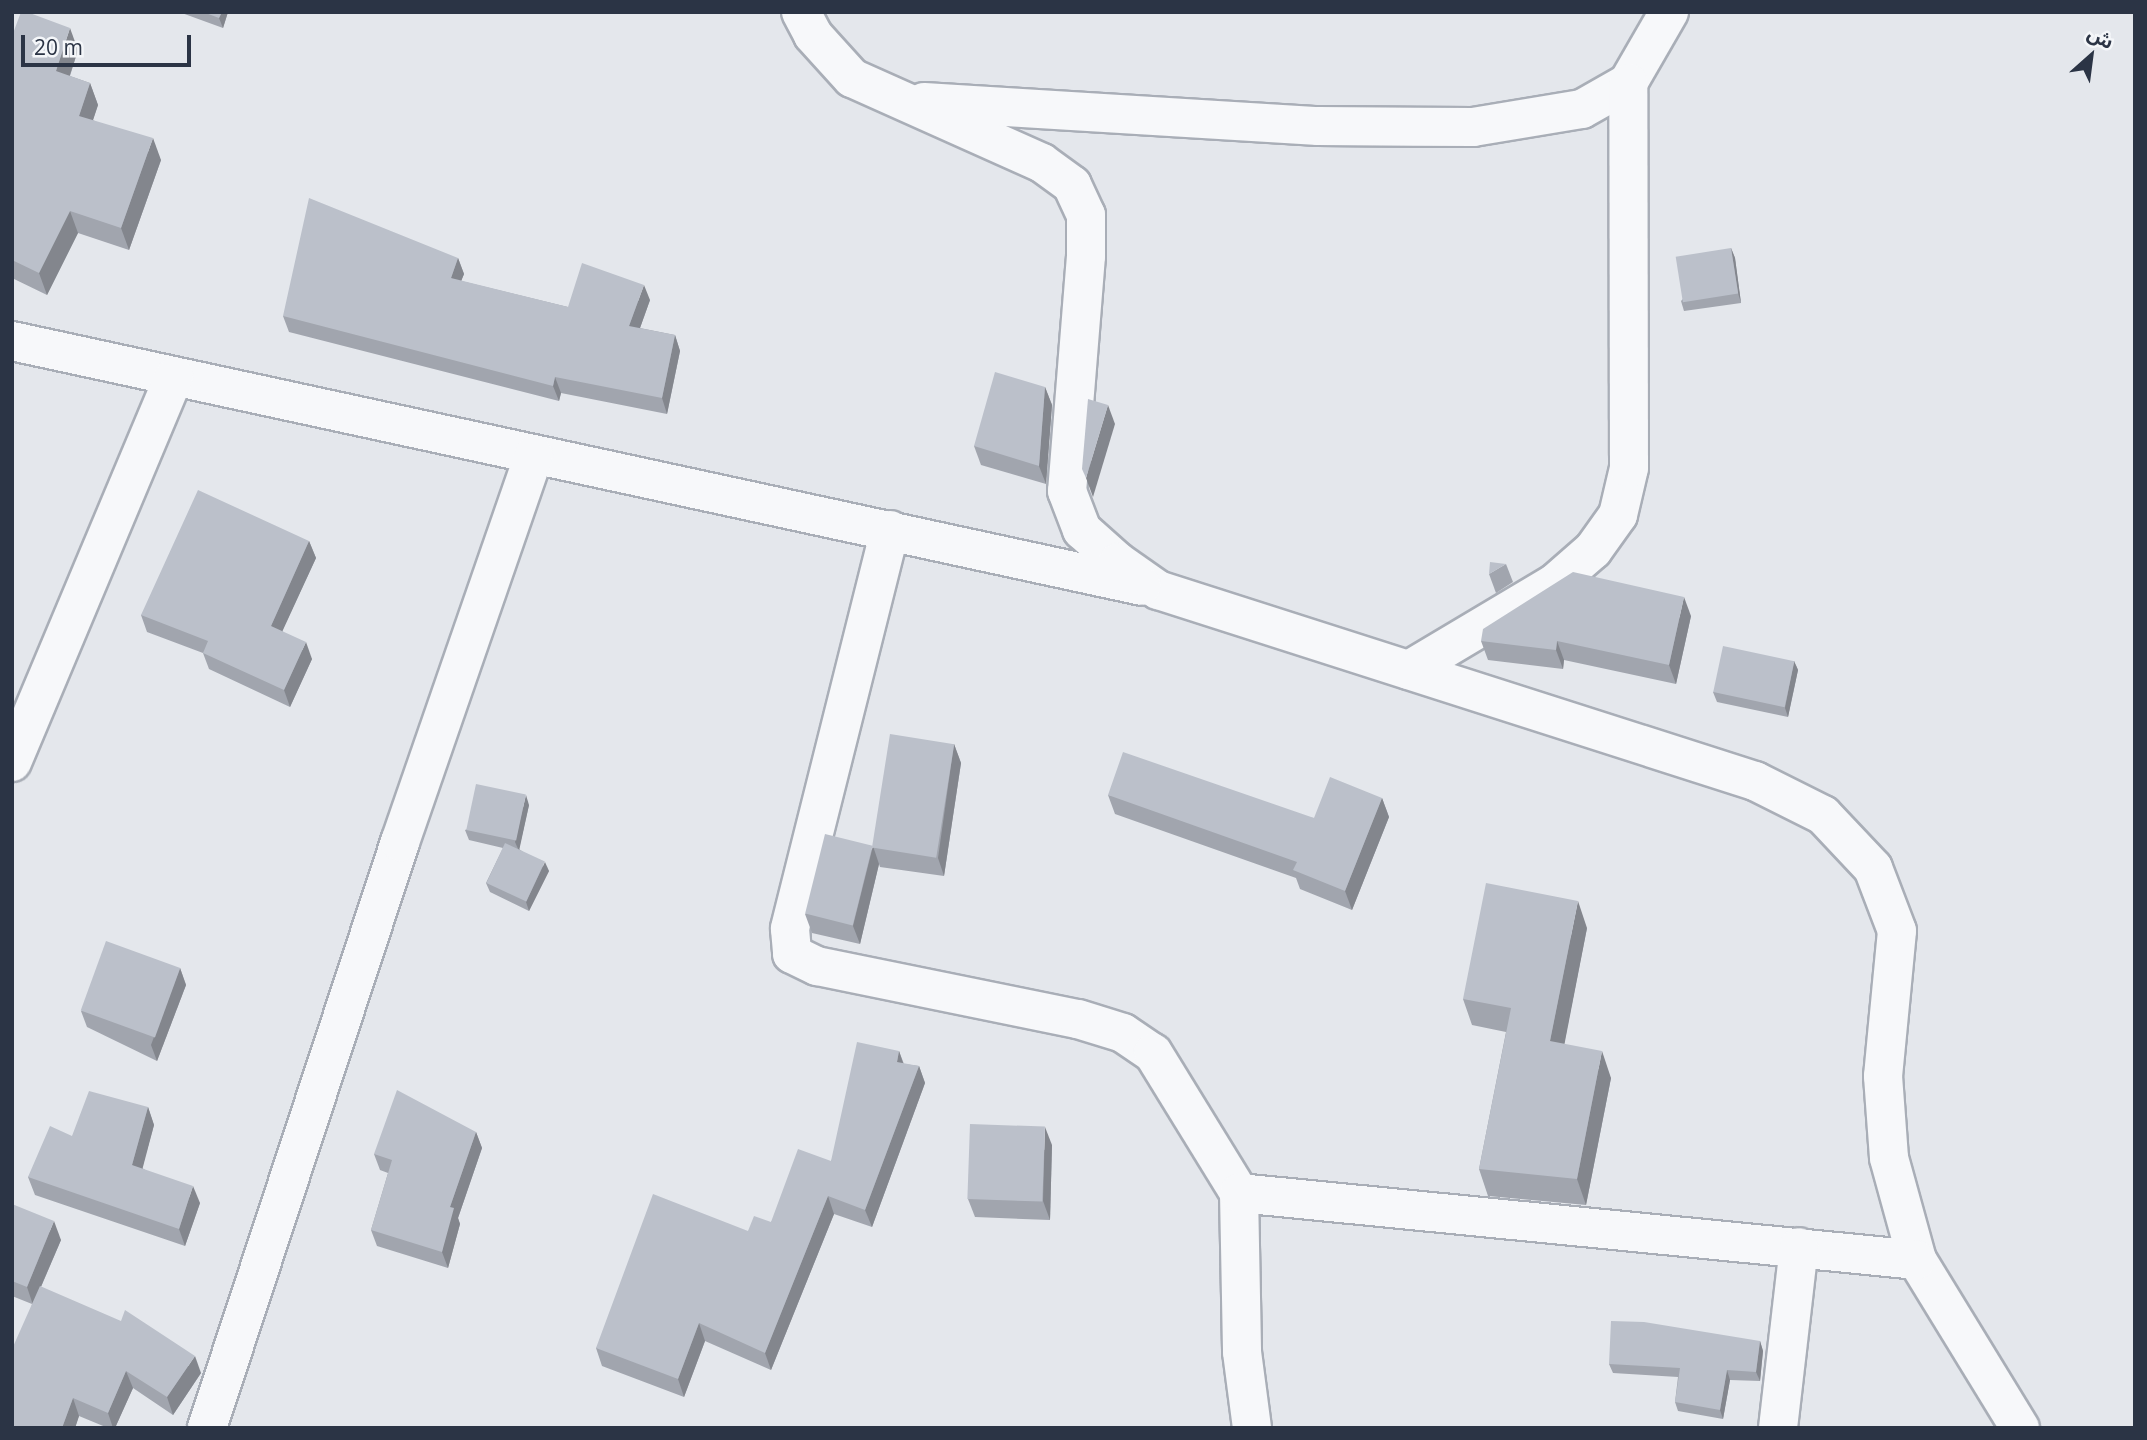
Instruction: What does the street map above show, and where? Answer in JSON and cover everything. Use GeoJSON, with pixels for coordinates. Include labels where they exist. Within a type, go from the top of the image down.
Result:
{"type":"FeatureCollection","features":[{"type":"Feature","properties":{"kind":"street"},"geometry":{"type":"LineString","coordinates":[[801,12],[813,35],[852,78],[894,100],[1042,163],[1072,184],[1086,215],[1086,256],[1067,491],[1082,530],[1158,590]]}},
{"type":"Feature","properties":{"kind":"street"},"geometry":{"type":"LineString","coordinates":[[1409,670],[1555,583],[1593,550],[1618,515],[1629,468],[1628,83],[1669,12]]}},
{"type":"Feature","properties":{"kind":"street"},"geometry":{"type":"LineString","coordinates":[[894,100],[1318,126],[1473,127],[1581,109],[1628,83]]}},
{"type":"Feature","properties":{"kind":"street"},"geometry":{"type":"LineString","coordinates":[[12,341],[1158,590],[1755,781],[1822,815],[1873,867],[1897,932],[1883,1076],[1889,1158],[1917,1260],[2020,1428]]}},
{"type":"Feature","properties":{"kind":"street"},"geometry":{"type":"LineString","coordinates":[[12,762],[174,377]]}},
{"type":"Feature","properties":{"kind":"street"},"geometry":{"type":"LineString","coordinates":[[207,1428],[400,842],[534,456]]}},
{"type":"Feature","properties":{"kind":"street"},"geometry":{"type":"LineString","coordinates":[[890,530],[790,929],[792,954],[817,966],[1078,1019],[1123,1033],[1153,1053],[1239,1193],[1242,1352],[1252,1428]]}},
{"type":"Feature","properties":{"kind":"street"},"geometry":{"type":"LineString","coordinates":[[1239,1193],[1917,1260]]}},
{"type":"Feature","properties":{"kind":"street"},"geometry":{"type":"LineString","coordinates":[[1778,1428],[1799,1247]]}},
{"type":"Feature","properties":{"kind":"building"},"geometry":{"type":"Polygon","coordinates":[[[21,12],[70,28],[56,71],[90,83],[79,116],[153,138],[121,228],[70,211],[39,273],[12,260],[12,36],[21,12]]]}},
{"type":"Feature","properties":{"kind":"building"},"geometry":{"type":"Polygon","coordinates":[[[203,12],[222,12],[219,18],[203,12]]]}},
{"type":"Feature","properties":{"kind":"building"},"geometry":{"type":"Polygon","coordinates":[[[309,198],[458,258],[451,278],[568,307],[582,263],[644,285],[629,326],[675,335],[662,398],[555,377],[553,386],[283,316],[309,198]]]}},
{"type":"Feature","properties":{"kind":"building"},"geometry":{"type":"Polygon","coordinates":[[[1731,248],[1738,293],[1683,302],[1676,257],[1731,248]]]}},
{"type":"Feature","properties":{"kind":"building"},"geometry":{"type":"Polygon","coordinates":[[[995,372],[1045,387],[1039,466],[974,446],[995,372]]]}},
{"type":"Feature","properties":{"kind":"building"},"geometry":{"type":"Polygon","coordinates":[[[1088,399],[1108,405],[1086,478],[1082,469],[1088,399]]]}},
{"type":"Feature","properties":{"kind":"building"},"geometry":{"type":"Polygon","coordinates":[[[198,490],[309,541],[271,626],[306,642],[284,690],[203,653],[208,641],[141,615],[198,490]]]}},
{"type":"Feature","properties":{"kind":"building"},"geometry":{"type":"Polygon","coordinates":[[[1490,562],[1506,564],[1489,574],[1490,562]]]}},
{"type":"Feature","properties":{"kind":"building"},"geometry":{"type":"Polygon","coordinates":[[[1573,572],[1684,597],[1669,665],[1557,641],[1556,650],[1481,641],[1483,629],[1573,572]]]}},
{"type":"Feature","properties":{"kind":"building"},"geometry":{"type":"Polygon","coordinates":[[[1723,646],[1794,661],[1785,707],[1713,692],[1723,646]]]}},
{"type":"Feature","properties":{"kind":"building"},"geometry":{"type":"Polygon","coordinates":[[[890,734],[954,744],[936,858],[872,848],[890,734]]]}},
{"type":"Feature","properties":{"kind":"building"},"geometry":{"type":"Polygon","coordinates":[[[1123,752],[1314,818],[1330,777],[1382,798],[1345,891],[1293,870],[1297,862],[1108,795],[1123,752]]]}},
{"type":"Feature","properties":{"kind":"building"},"geometry":{"type":"Polygon","coordinates":[[[476,784],[526,795],[516,841],[466,830],[476,784]]]}},
{"type":"Feature","properties":{"kind":"building"},"geometry":{"type":"Polygon","coordinates":[[[825,834],[873,846],[853,925],[805,914],[825,834]]]}},
{"type":"Feature","properties":{"kind":"building"},"geometry":{"type":"Polygon","coordinates":[[[505,843],[545,862],[526,901],[486,883],[505,843]]]}},
{"type":"Feature","properties":{"kind":"building"},"geometry":{"type":"Polygon","coordinates":[[[1486,883],[1578,901],[1550,1041],[1602,1051],[1577,1179],[1479,1169],[1511,1008],[1463,999],[1486,883]]]}},
{"type":"Feature","properties":{"kind":"building"},"geometry":{"type":"Polygon","coordinates":[[[106,941],[180,968],[155,1038],[81,1011],[106,941]]]}},
{"type":"Feature","properties":{"kind":"building"},"geometry":{"type":"Polygon","coordinates":[[[857,1042],[899,1051],[897,1062],[919,1066],[865,1210],[828,1196],[765,1353],[699,1323],[678,1379],[596,1348],[653,1194],[748,1231],[754,1216],[771,1222],[798,1149],[831,1161],[857,1042]]]}},
{"type":"Feature","properties":{"kind":"building"},"geometry":{"type":"Polygon","coordinates":[[[397,1090],[476,1132],[450,1207],[454,1208],[442,1252],[371,1230],[392,1160],[374,1154],[397,1090]]]}},
{"type":"Feature","properties":{"kind":"building"},"geometry":{"type":"Polygon","coordinates":[[[89,1091],[148,1107],[132,1165],[193,1186],[179,1229],[28,1177],[50,1126],[72,1136],[89,1091]]]}},
{"type":"Feature","properties":{"kind":"building"},"geometry":{"type":"Polygon","coordinates":[[[970,1124],[1045,1127],[1042,1202],[967,1199],[970,1124]]]}},
{"type":"Feature","properties":{"kind":"building"},"geometry":{"type":"Polygon","coordinates":[[[12,1204],[54,1221],[27,1287],[12,1281],[12,1204]]]}},
{"type":"Feature","properties":{"kind":"building"},"geometry":{"type":"Polygon","coordinates":[[[40,1286],[121,1321],[125,1310],[195,1356],[167,1397],[126,1371],[108,1413],[73,1398],[62,1428],[12,1428],[12,1349],[40,1286]]]}},
{"type":"Feature","properties":{"kind":"building"},"geometry":{"type":"Polygon","coordinates":[[[1611,1321],[1644,1322],[1760,1341],[1756,1372],[1727,1370],[1720,1410],[1675,1402],[1680,1368],[1609,1364],[1611,1321]]]}}]}
